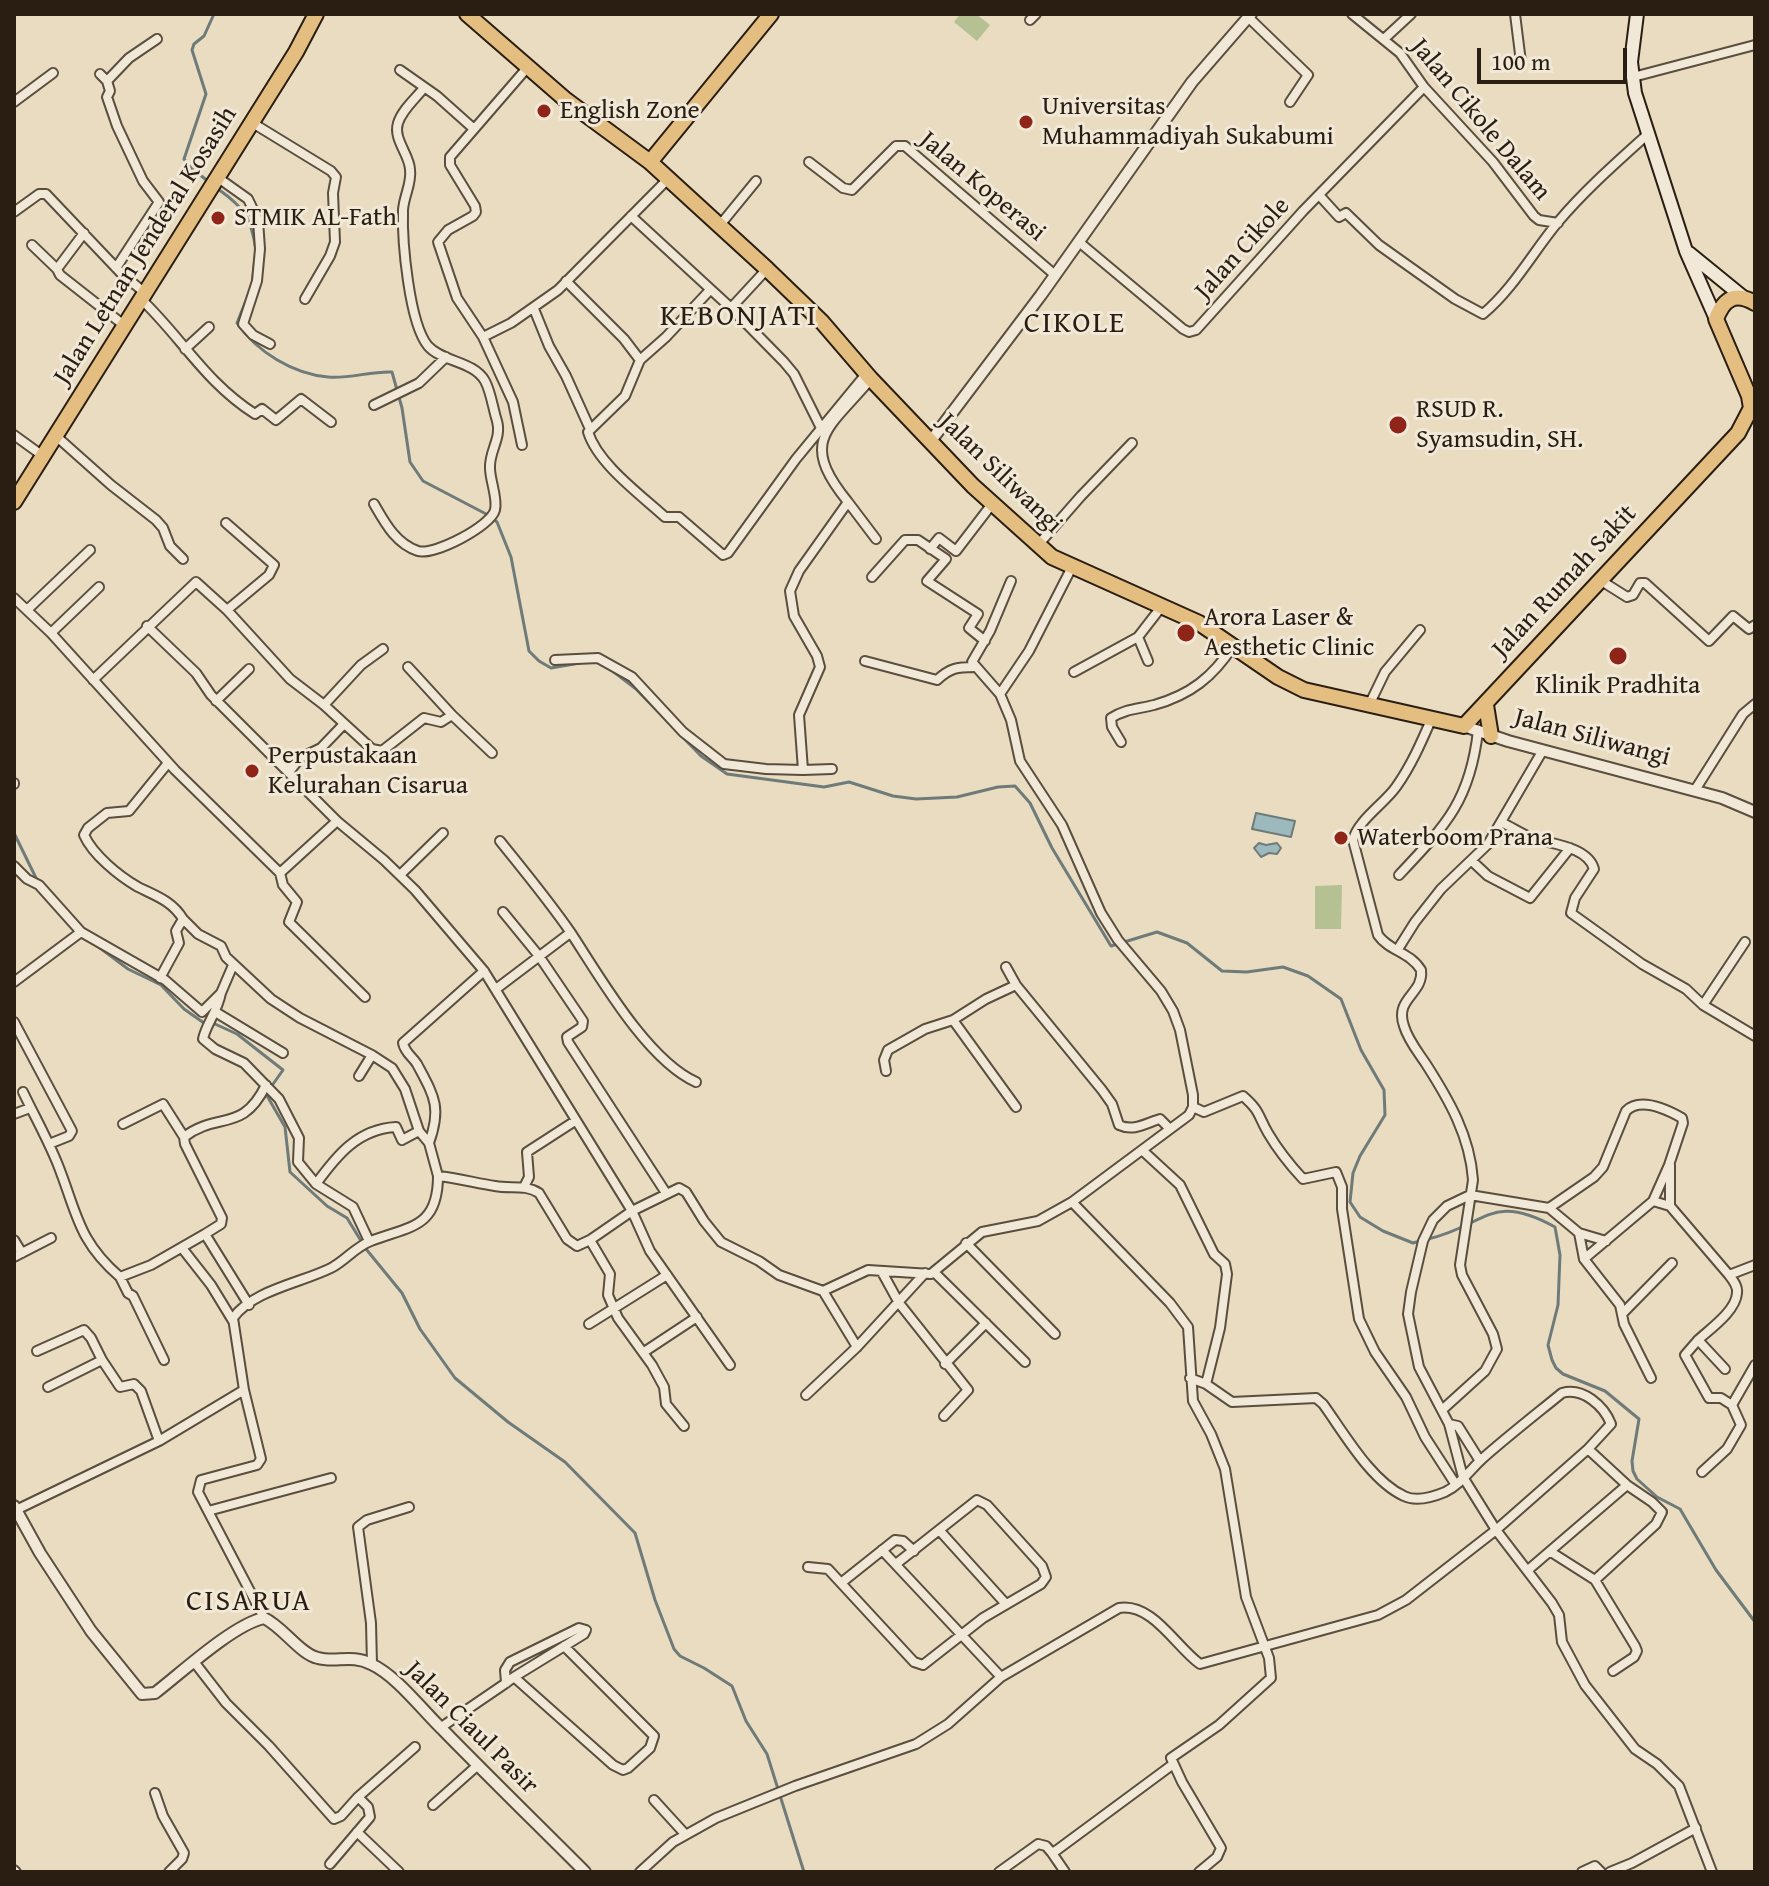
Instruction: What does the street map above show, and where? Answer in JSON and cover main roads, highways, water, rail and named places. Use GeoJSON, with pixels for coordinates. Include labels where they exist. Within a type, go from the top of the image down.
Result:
{"type":"FeatureCollection","features":[{"type":"Feature","properties":{"kind":"highway","name":"Jalan Letnan Jenderal Kosasih"},"geometry":{"type":"LineString","coordinates":[[14,502],[296,52],[316,14]]}},
{"type":"Feature","properties":{"kind":"highway","name":"Jalan Siliwangi"},"geometry":{"type":"LineString","coordinates":[[467,14],[527,68],[650,162],[720,225],[822,322],[930,442],[1038,546],[1072,567],[1199,623],[1278,677],[1304,690],[1370,703],[1478,731]]}},
{"type":"Feature","properties":{"kind":"highway"},"geometry":{"type":"LineString","coordinates":[[650,162],[771,14]]}},
{"type":"Feature","properties":{"kind":"highway"},"geometry":{"type":"LineString","coordinates":[[1749,300],[1726,302],[1716,319],[1753,411]]}},
{"type":"Feature","properties":{"kind":"highway","name":"Jalan Rumah Sakit"},"geometry":{"type":"LineString","coordinates":[[1478,731],[1486,705],[1599,580],[1702,473],[1753,411]]}},
{"type":"Feature","properties":{"kind":"highway"},"geometry":{"type":"LineString","coordinates":[[1478,731],[1486,705]]}},
{"type":"Feature","properties":{"kind":"main road"},"geometry":{"type":"LineString","coordinates":[[1637,14],[1631,62],[1635,93],[1686,251],[1716,319]]}},
{"type":"Feature","properties":{"kind":"main road"},"geometry":{"type":"LineString","coordinates":[[1686,251],[1749,300]]}},
{"type":"Feature","properties":{"kind":"water"},"geometry":{"type":"Polygon","coordinates":[[[1256,813],[1295,821],[1291,837],[1252,829],[1256,813]]]}},
{"type":"Feature","properties":{"kind":"water"},"geometry":{"type":"Polygon","coordinates":[[[1259,843],[1277,843],[1281,848],[1277,854],[1269,853],[1261,857],[1254,848],[1259,843]]]}},
{"type":"Feature","properties":{"kind":"waterway"},"geometry":{"type":"LineString","coordinates":[[209,182],[184,159],[206,94],[192,50],[204,36],[214,14]]}},
{"type":"Feature","properties":{"kind":"waterway"},"geometry":{"type":"LineString","coordinates":[[218,189],[235,202],[245,215],[256,250]]}},
{"type":"Feature","properties":{"kind":"waterway"},"geometry":{"type":"LineString","coordinates":[[252,286],[255,258]]}},
{"type":"Feature","properties":{"kind":"waterway"},"geometry":{"type":"LineString","coordinates":[[249,293],[237,323],[245,334],[277,360],[302,371],[328,377],[392,372],[402,408],[410,462],[423,481],[497,522],[511,557],[529,651],[551,668],[580,663]]}},
{"type":"Feature","properties":{"kind":"waterway"},"geometry":{"type":"LineString","coordinates":[[606,666],[636,689],[701,756],[727,774],[824,787],[849,782],[893,796],[916,799],[957,797],[1015,786],[1030,803],[1052,848],[1111,946],[1157,932],[1187,943],[1222,971],[1247,972],[1283,967],[1308,976],[1341,999],[1361,1050],[1384,1090],[1385,1115],[1353,1173],[1350,1202],[1360,1217],[1383,1231],[1413,1243],[1420,1241]]}},
{"type":"Feature","properties":{"kind":"waterway"},"geometry":{"type":"LineString","coordinates":[[14,833],[37,880]]}},
{"type":"Feature","properties":{"kind":"waterway"},"geometry":{"type":"LineString","coordinates":[[96,945],[128,969],[161,985],[184,1009],[204,1023],[215,1024],[237,1034],[283,1070],[266,1094],[285,1127],[290,1172],[327,1206],[347,1218],[366,1249],[402,1293],[420,1329],[455,1378],[508,1422],[565,1462],[635,1533],[674,1649],[680,1656],[732,1686],[746,1721],[767,1754],[804,1872]]}},
{"type":"Feature","properties":{"kind":"waterway"},"geometry":{"type":"LineString","coordinates":[[1428,1239],[1502,1212],[1516,1212],[1555,1227],[1560,1255],[1558,1305],[1548,1345],[1556,1368],[1563,1374],[1605,1391],[1639,1419],[1632,1461],[1637,1479],[1657,1497],[1680,1509],[1716,1570],[1755,1622]]}},
{"type":"Feature","properties":{"kind":"place","name":"English Zone"},"geometry":{"type":"Point","coordinates":[544,111]}},
{"type":"Feature","properties":{"kind":"place","name":"Universitas Muhammadiyah Sukabumi"},"geometry":{"type":"Point","coordinates":[1026,122]}},
{"type":"Feature","properties":{"kind":"place","name":"STMIK AL-Fath"},"geometry":{"type":"Point","coordinates":[218,218]}},
{"type":"Feature","properties":{"kind":"place","name":"RSUD R. Syamsudin, SH."},"geometry":{"type":"Point","coordinates":[1398,425]}},
{"type":"Feature","properties":{"kind":"place","name":"Arora Laser & Aesthetic Clinic"},"geometry":{"type":"Point","coordinates":[1186,633]}},
{"type":"Feature","properties":{"kind":"place","name":"Klinik Pradhita"},"geometry":{"type":"Point","coordinates":[1618,656]}},
{"type":"Feature","properties":{"kind":"place","name":"Perpustakaan Kelurahan Cisarua"},"geometry":{"type":"Point","coordinates":[252,771]}},
{"type":"Feature","properties":{"kind":"place","name":"Waterboom Prana"},"geometry":{"type":"Point","coordinates":[1341,838]}},
{"type":"Feature","properties":{"kind":"district","name":"KEBONJATI"},"geometry":{"type":"Point","coordinates":[739,317]}},
{"type":"Feature","properties":{"kind":"district","name":"CIKOLE"},"geometry":{"type":"Point","coordinates":[1075,324]}},
{"type":"Feature","properties":{"kind":"district","name":"CISARUA"},"geometry":{"type":"Point","coordinates":[249,1602]}}]}
